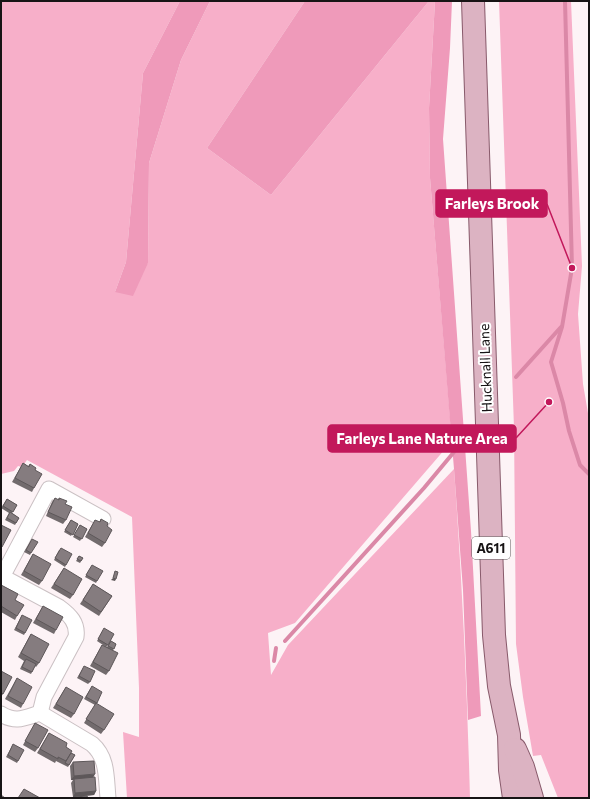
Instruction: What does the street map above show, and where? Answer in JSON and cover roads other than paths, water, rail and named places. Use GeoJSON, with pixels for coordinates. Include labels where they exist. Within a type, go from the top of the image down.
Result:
{"type":"FeatureCollection","features":[{"type":"Feature","properties":{"kind":"main road","name":"Hucknall Lane"},"geometry":{"type":"LineString","coordinates":[[473,1],[494,635],[499,686],[509,735],[510,770],[514,798]]}},
{"type":"Feature","properties":{"kind":"main road","name":"Hucknall Lane"},"geometry":{"type":"LineString","coordinates":[[509,735],[523,767],[532,798]]}},
{"type":"Feature","properties":{"kind":"street"},"geometry":{"type":"LineString","coordinates":[[40,713],[44,697],[76,637],[77,629],[73,620],[67,613],[2,576],[49,489],[103,519]]}},
{"type":"Feature","properties":{"kind":"street"},"geometry":{"type":"LineString","coordinates":[[1,714],[9,719],[16,720],[40,713],[92,744],[98,749],[106,764],[108,798]]}},
{"type":"Feature","properties":{"kind":"waterway"},"geometry":{"type":"LineString","coordinates":[[565,1],[572,268],[562,327],[551,362],[563,403],[569,431],[580,465],[589,474]]}},
{"type":"Feature","properties":{"kind":"waterway"},"geometry":{"type":"LineString","coordinates":[[516,377],[561,327]]}},
{"type":"Feature","properties":{"kind":"waterway"},"geometry":{"type":"LineString","coordinates":[[285,641],[424,488],[459,446]]}},
{"type":"Feature","properties":{"kind":"waterway"},"geometry":{"type":"LineString","coordinates":[[274,661],[276,648]]}},
{"type":"Feature","properties":{"kind":"place","name":"Farleys Brook"},"geometry":{"type":"Point","coordinates":[572,268]}},
{"type":"Feature","properties":{"kind":"place","name":"Farleys Lane Nature Area"},"geometry":{"type":"Point","coordinates":[549,402]}}]}
